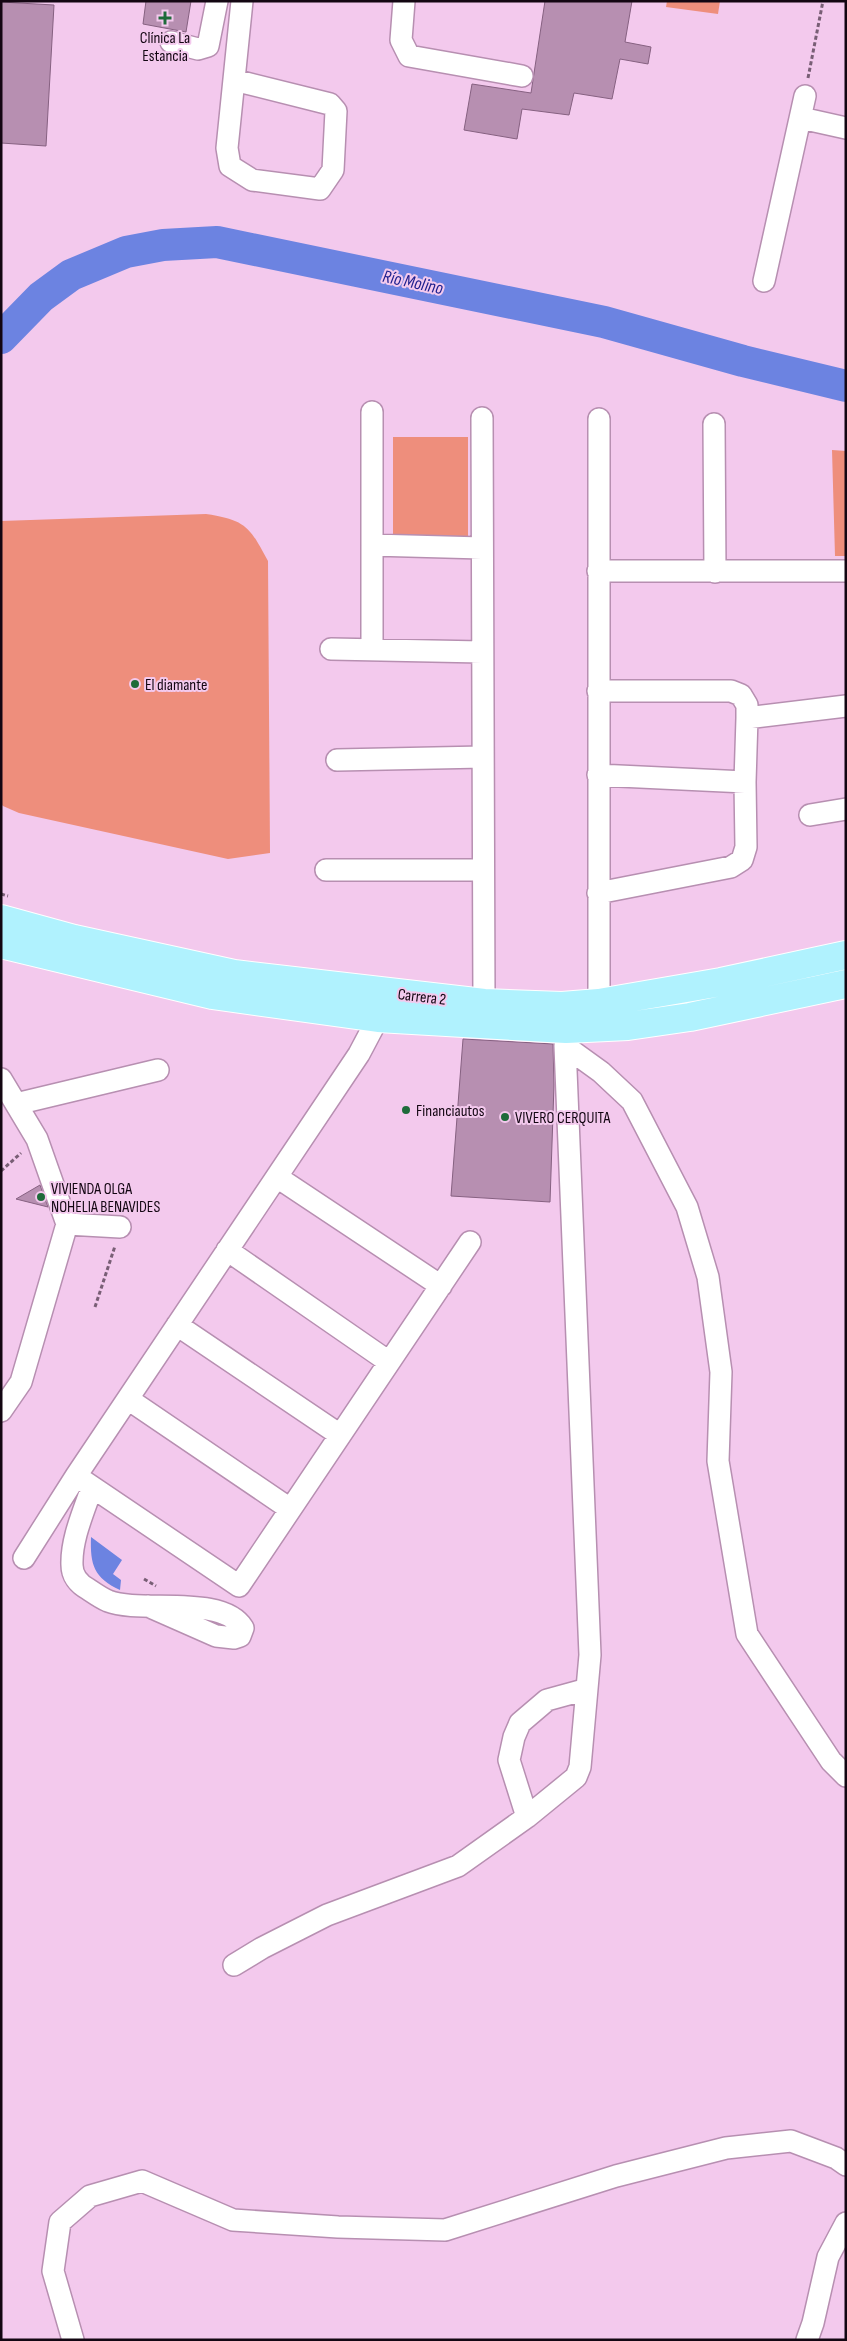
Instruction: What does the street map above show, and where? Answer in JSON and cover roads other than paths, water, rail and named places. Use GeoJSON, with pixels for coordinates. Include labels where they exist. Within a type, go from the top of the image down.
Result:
{"type":"FeatureCollection","features":[{"type":"Feature","properties":{"kind":"main road","name":"Carrera 2"},"geometry":{"type":"LineString","coordinates":[[6,908],[74,938],[234,974],[484,1003],[562,1006],[599,1004],[721,982],[846,955]]}},
{"type":"Feature","properties":{"kind":"main road","name":"Carrera 2"},"geometry":{"type":"LineString","coordinates":[[1,944],[212,995],[378,1018],[566,1038],[690,1017],[846,984]]}},
{"type":"Feature","properties":{"kind":"street"},"geometry":{"type":"LineString","coordinates":[[171,42],[198,49],[208,46],[217,1]]}},
{"type":"Feature","properties":{"kind":"street"},"geometry":{"type":"LineString","coordinates":[[234,80],[330,104],[336,111],[333,170],[320,189],[252,180],[230,166],[227,148],[242,1]]}},
{"type":"Feature","properties":{"kind":"street"},"geometry":{"type":"LineString","coordinates":[[404,1],[402,40],[409,56],[522,76]]}},
{"type":"Feature","properties":{"kind":"street"},"geometry":{"type":"LineString","coordinates":[[764,281],[805,96]]}},
{"type":"Feature","properties":{"kind":"street"},"geometry":{"type":"LineString","coordinates":[[801,118],[846,128]]}},
{"type":"Feature","properties":{"kind":"street"},"geometry":{"type":"LineString","coordinates":[[372,412],[372,650]]}},
{"type":"Feature","properties":{"kind":"street"},"geometry":{"type":"LineString","coordinates":[[482,418],[484,1003]]}},
{"type":"Feature","properties":{"kind":"street"},"geometry":{"type":"LineString","coordinates":[[599,419],[599,1004]]}},
{"type":"Feature","properties":{"kind":"street"},"geometry":{"type":"LineString","coordinates":[[714,424],[715,572]]}},
{"type":"Feature","properties":{"kind":"street"},"geometry":{"type":"LineString","coordinates":[[372,545],[482,548]]}},
{"type":"Feature","properties":{"kind":"street"},"geometry":{"type":"LineString","coordinates":[[598,571],[846,571]]}},
{"type":"Feature","properties":{"kind":"street"},"geometry":{"type":"LineString","coordinates":[[331,650],[482,652]]}},
{"type":"Feature","properties":{"kind":"street"},"geometry":{"type":"LineString","coordinates":[[598,691],[731,691],[742,695],[747,704],[746,847],[742,860],[731,867],[598,893]]}},
{"type":"Feature","properties":{"kind":"street"},"geometry":{"type":"LineString","coordinates":[[747,718],[846,706]]}},
{"type":"Feature","properties":{"kind":"street"},"geometry":{"type":"LineString","coordinates":[[337,760],[483,757]]}},
{"type":"Feature","properties":{"kind":"street"},"geometry":{"type":"LineString","coordinates":[[598,775],[745,782]]}},
{"type":"Feature","properties":{"kind":"street"},"geometry":{"type":"LineString","coordinates":[[810,815],[846,809]]}},
{"type":"Feature","properties":{"kind":"street"},"geometry":{"type":"LineString","coordinates":[[326,870],[483,870]]}},
{"type":"Feature","properties":{"kind":"street"},"geometry":{"type":"LineString","coordinates":[[24,1558],[84,1482],[128,1399],[359,1054],[378,1018]]}},
{"type":"Feature","properties":{"kind":"street"},"geometry":{"type":"LineString","coordinates":[[234,1965],[262,1948],[326,1915],[458,1866],[527,1817],[576,1777],[581,1760],[590,1656],[566,1038]]}},
{"type":"Feature","properties":{"kind":"street"},"geometry":{"type":"LineString","coordinates":[[566,1038],[632,1101],[687,1207],[708,1277],[721,1372],[718,1461],[748,1634],[831,1761],[846,1776]]}},
{"type":"Feature","properties":{"kind":"street"},"geometry":{"type":"LineString","coordinates":[[16,1104],[158,1070]]}},
{"type":"Feature","properties":{"kind":"street"},"geometry":{"type":"LineString","coordinates":[[1,1079],[37,1139],[67,1224],[21,1382],[1,1411]]}},
{"type":"Feature","properties":{"kind":"street"},"geometry":{"type":"LineString","coordinates":[[277,1177],[441,1286]]}},
{"type":"Feature","properties":{"kind":"street"},"geometry":{"type":"LineString","coordinates":[[67,1224],[120,1227]]}},
{"type":"Feature","properties":{"kind":"street"},"geometry":{"type":"LineString","coordinates":[[84,1482],[239,1586],[470,1242]]}},
{"type":"Feature","properties":{"kind":"street"},"geometry":{"type":"LineString","coordinates":[[228,1250],[389,1362]]}},
{"type":"Feature","properties":{"kind":"street"},"geometry":{"type":"LineString","coordinates":[[177,1326],[340,1435]]}},
{"type":"Feature","properties":{"kind":"street"},"geometry":{"type":"LineString","coordinates":[[128,1399],[290,1509]]}},
{"type":"Feature","properties":{"kind":"street"},"geometry":{"type":"LineString","coordinates":[[84,1482],[72,1564],[76,1579],[82,1586],[109,1601],[148,1606]]}},
{"type":"Feature","properties":{"kind":"street"},"geometry":{"type":"LineString","coordinates":[[527,1817],[509,1760],[514,1737],[520,1723],[547,1700],[587,1688]]}},
{"type":"Feature","properties":{"kind":"street"},"geometry":{"type":"LineString","coordinates":[[72,2340],[53,2271],[60,2222],[90,2196],[142,2181],[233,2220],[338,2227],[445,2230],[616,2176],[726,2148],[790,2141],[836,2158],[846,2166]]}},
{"type":"Feature","properties":{"kind":"street"},"geometry":{"type":"LineString","coordinates":[[807,2340],[813,2323],[828,2257],[846,2223]]}},
{"type":"Feature","properties":{"kind":"water"},"geometry":{"type":"Polygon","coordinates":[[[91,1537],[122,1560],[113,1574],[121,1580],[120,1590],[104,1581],[95,1570],[91,1555],[91,1537]]]}},
{"type":"Feature","properties":{"kind":"waterway","name":"Río Molino"},"geometry":{"type":"LineString","coordinates":[[1,338],[41,297],[71,275],[126,252],[163,245],[217,242],[604,322],[743,361],[846,386]]}},
{"type":"Feature","properties":{"kind":"place","name":"Clínica La Estancia"},"geometry":{"type":"Point","coordinates":[165,18]}},
{"type":"Feature","properties":{"kind":"place","name":"El diamante"},"geometry":{"type":"Point","coordinates":[135,684]}},
{"type":"Feature","properties":{"kind":"place","name":"Financiautos"},"geometry":{"type":"Point","coordinates":[406,1110]}},
{"type":"Feature","properties":{"kind":"place","name":"VIVERO CERQUITA"},"geometry":{"type":"Point","coordinates":[505,1117]}},
{"type":"Feature","properties":{"kind":"place","name":"VIVIENDA OLGA NOHELIA BENAVIDES"},"geometry":{"type":"Point","coordinates":[41,1197]}}]}
